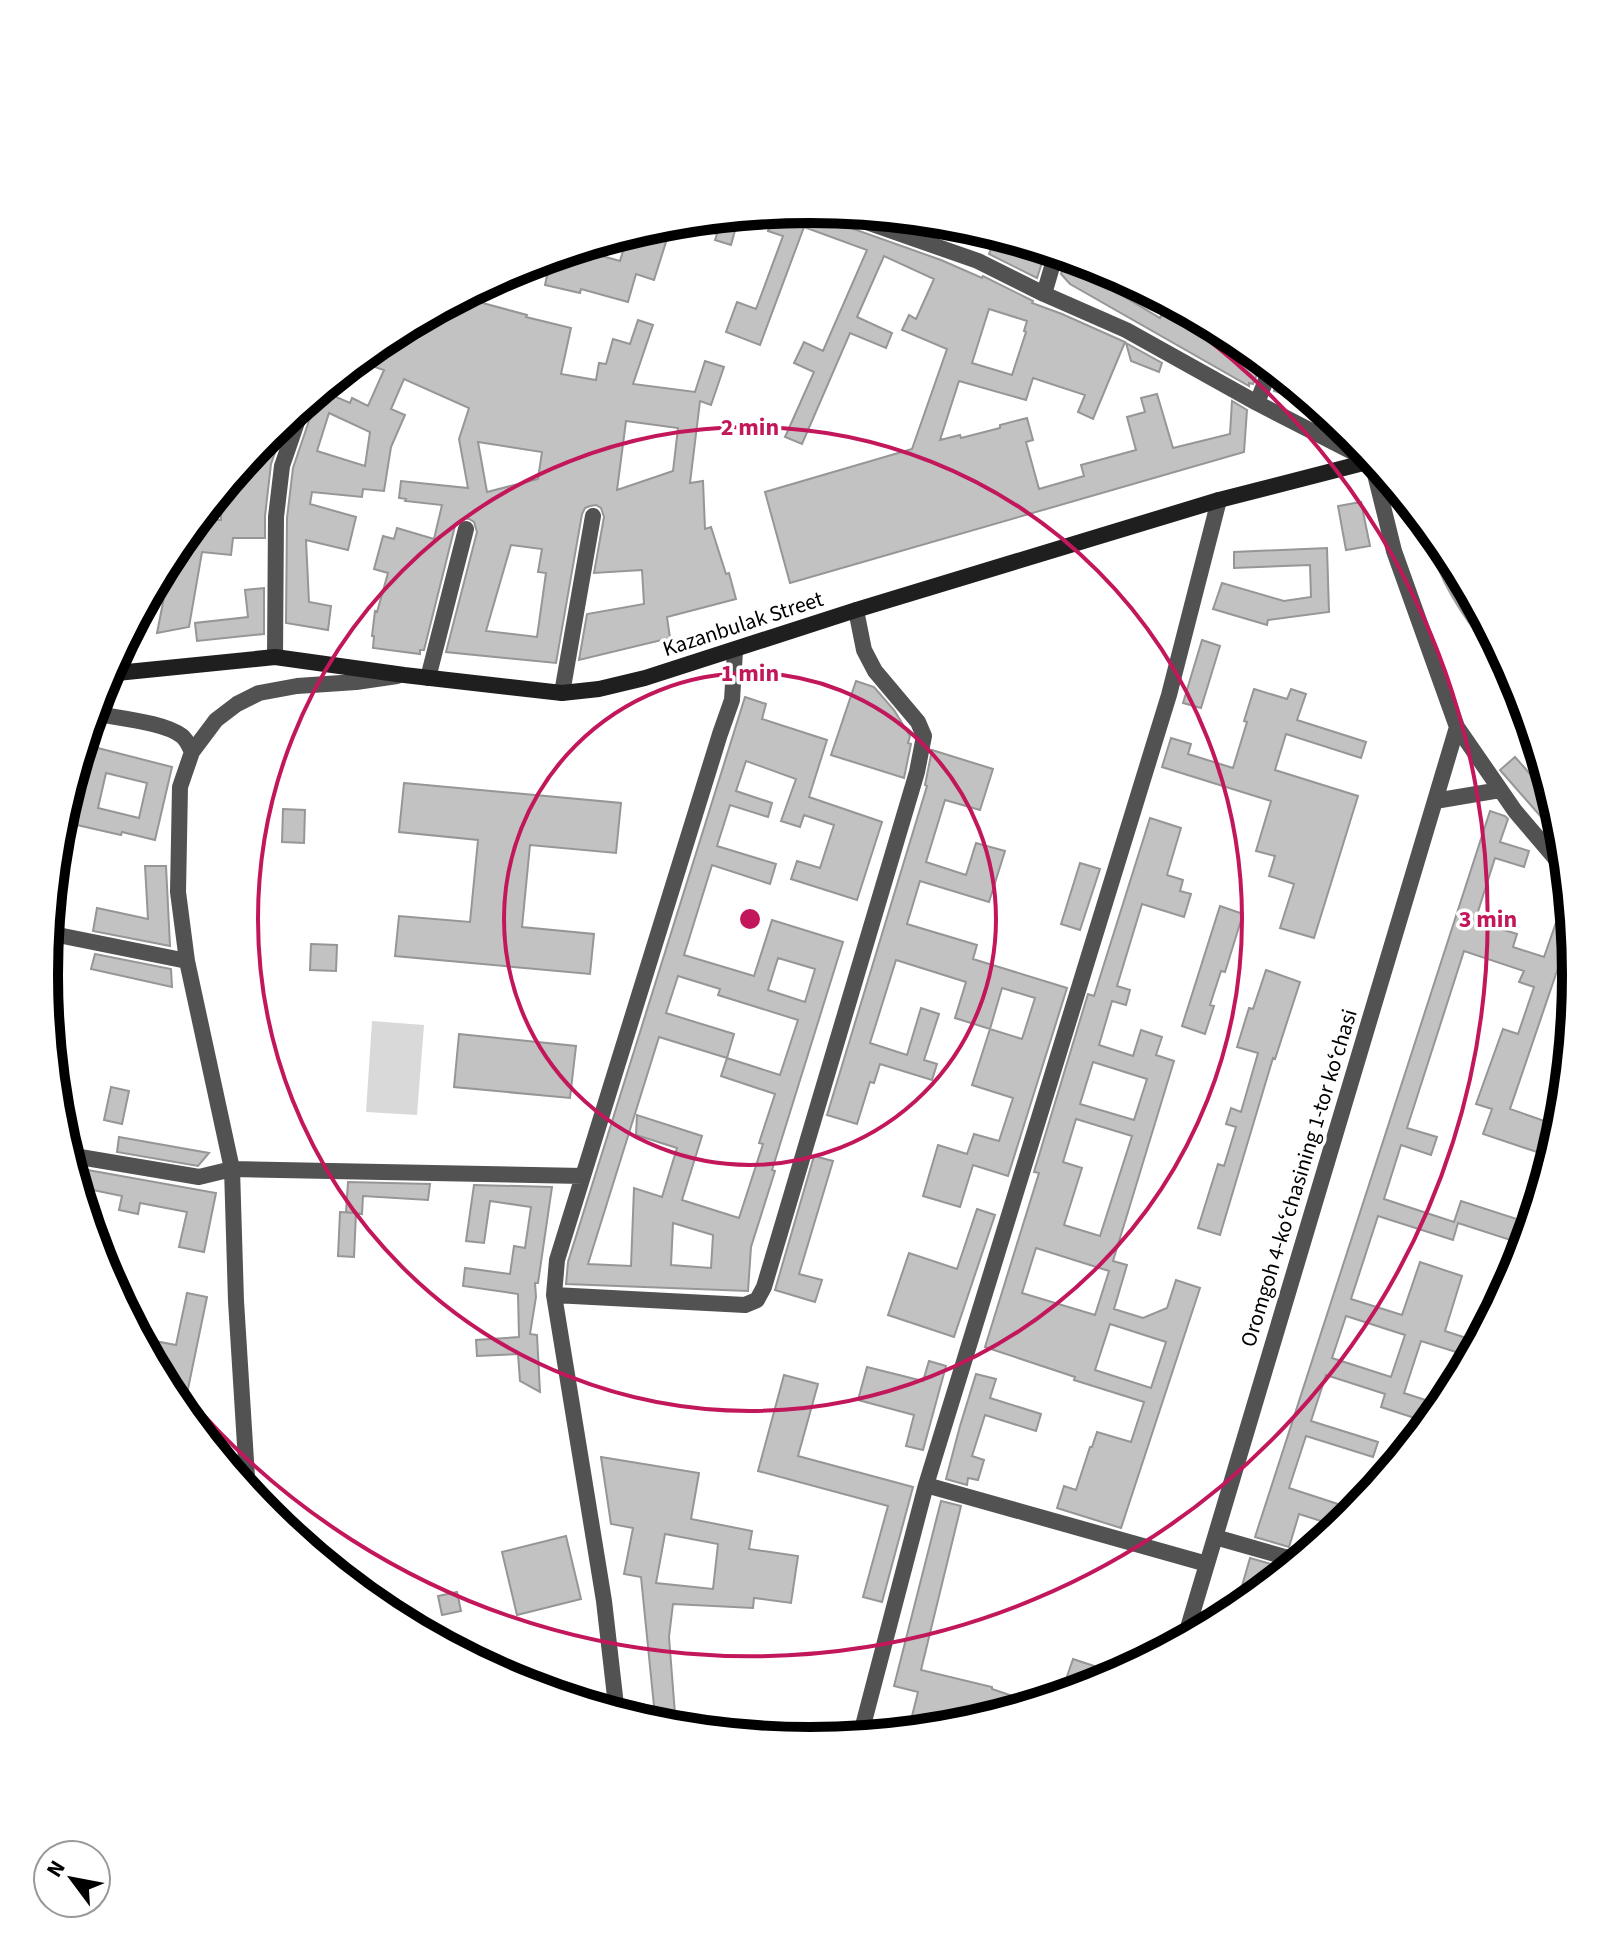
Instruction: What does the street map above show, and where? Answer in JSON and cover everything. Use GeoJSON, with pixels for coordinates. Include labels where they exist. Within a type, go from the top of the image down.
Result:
{"type":"FeatureCollection","features":[{"type":"Feature","properties":{"kind":"main road","name":"Kazanbulak Street"},"geometry":{"type":"LineString","coordinates":[[122,672],[275,657],[562,693],[599,689],[735,651],[856,610],[1219,500],[1360,462]]}},
{"type":"Feature","properties":{"kind":"street"},"geometry":{"type":"LineString","coordinates":[[880,227],[978,261],[1126,330],[1257,403],[1347,447]]}},
{"type":"Feature","properties":{"kind":"street"},"geometry":{"type":"LineString","coordinates":[[1044,294],[1053,263]]}},
{"type":"Feature","properties":{"kind":"street"},"geometry":{"type":"LineString","coordinates":[[1257,403],[1267,377]]}},
{"type":"Feature","properties":{"kind":"street"},"geometry":{"type":"LineString","coordinates":[[275,657],[278,504],[282,466],[295,427]]}},
{"type":"Feature","properties":{"kind":"street"},"geometry":{"type":"LineString","coordinates":[[1376,479],[1394,551],[1457,727],[1515,811],[1554,856]]}},
{"type":"Feature","properties":{"kind":"street"},"geometry":{"type":"LineString","coordinates":[[863,1726],[926,1485],[1169,695],[1219,500]]}},
{"type":"Feature","properties":{"kind":"street"},"geometry":{"type":"LineString","coordinates":[[562,693],[593,516]]}},
{"type":"Feature","properties":{"kind":"street"},"geometry":{"type":"LineString","coordinates":[[428,678],[466,529]]}},
{"type":"Feature","properties":{"kind":"street"},"geometry":{"type":"LineString","coordinates":[[554,1295],[745,1305],[757,1300],[764,1287],[917,772],[924,736],[918,722],[875,671],[864,650],[856,610]]}},
{"type":"Feature","properties":{"kind":"street"},"geometry":{"type":"LineString","coordinates":[[616,1702],[604,1601],[554,1295],[557,1260],[732,700],[735,651]]}},
{"type":"Feature","properties":{"kind":"street"},"geometry":{"type":"LineString","coordinates":[[247,1474],[236,1301],[232,1169],[187,961],[178,892],[180,787],[192,752],[216,720],[259,693],[404,675]]}},
{"type":"Feature","properties":{"kind":"street"},"geometry":{"type":"LineString","coordinates":[[105,715],[170,729],[188,742],[192,752]]}},
{"type":"Feature","properties":{"kind":"street","name":"Oromgoh 4-koʻchasining 1-tor koʻchasi"},"geometry":{"type":"LineString","coordinates":[[1188,1626],[1457,727]]}},
{"type":"Feature","properties":{"kind":"street"},"geometry":{"type":"LineString","coordinates":[[1435,801],[1500,790]]}},
{"type":"Feature","properties":{"kind":"street"},"geometry":{"type":"LineString","coordinates":[[60,935],[187,961]]}},
{"type":"Feature","properties":{"kind":"street"},"geometry":{"type":"LineString","coordinates":[[81,1157],[199,1177],[232,1169],[583,1176]]}},
{"type":"Feature","properties":{"kind":"street"},"geometry":{"type":"LineString","coordinates":[[926,1485],[1207,1564]]}},
{"type":"Feature","properties":{"kind":"street"},"geometry":{"type":"LineString","coordinates":[[1215,1537],[1287,1558]]}},
{"type":"Feature","properties":{"kind":"shaded area"},"geometry":{"type":"Polygon","coordinates":[[[372,1021],[424,1025],[417,1115],[366,1112],[372,1021]]]}},
{"type":"Feature","properties":{"kind":"building"},"geometry":{"type":"Polygon","coordinates":[[[840,224],[983,276],[1032,303],[1125,342],[1093,419],[1078,412],[1085,395],[1033,378],[1026,400],[959,381],[940,440],[960,435],[961,438],[1027,418],[1033,440],[1026,442],[1039,489],[1084,476],[1081,465],[1136,450],[1127,417],[1145,412],[1141,398],[1157,394],[1173,448],[1230,434],[1232,401],[1247,410],[1244,452],[790,583],[765,492],[912,449],[947,349],[902,330],[909,315],[916,319],[934,279],[884,256],[857,317],[892,333],[886,348],[850,333],[802,444],[785,437],[814,372],[794,363],[804,342],[823,351],[867,250],[804,227],[760,345],[726,332],[737,302],[756,309],[783,236],[768,231],[770,225],[840,224]],[[989,309],[972,363],[1012,375],[1027,321],[989,309]]]}},
{"type":"Feature","properties":{"kind":"building"},"geometry":{"type":"Polygon","coordinates":[[[736,227],[731,245],[715,240],[717,234],[703,230],[736,227]]]}},
{"type":"Feature","properties":{"kind":"building"},"geometry":{"type":"Polygon","coordinates":[[[668,236],[654,280],[636,274],[628,302],[581,289],[580,293],[545,285],[548,271],[569,263],[597,255],[620,261],[624,247],[668,236]]]}},
{"type":"Feature","properties":{"kind":"building"},"geometry":{"type":"Polygon","coordinates":[[[992,246],[1043,260],[1037,278],[989,254],[992,246]]]}},
{"type":"Feature","properties":{"kind":"building"},"geometry":{"type":"Polygon","coordinates":[[[1063,267],[1098,280],[1127,294],[1125,297],[1160,318],[1163,312],[1187,324],[1258,371],[1253,384],[1249,383],[1249,386],[1070,284],[1061,274],[1063,267]]]}},
{"type":"Feature","properties":{"kind":"building"},"geometry":{"type":"Polygon","coordinates":[[[480,300],[526,317],[571,328],[561,374],[596,380],[599,363],[606,364],[613,339],[630,344],[638,320],[653,325],[633,384],[695,392],[705,361],[724,367],[711,405],[700,401],[690,483],[703,481],[705,529],[711,527],[736,599],[667,617],[670,638],[579,660],[587,614],[644,604],[642,570],[594,573],[604,517],[601,508],[590,506],[582,514],[556,663],[446,652],[477,532],[474,522],[464,518],[455,526],[424,650],[420,650],[420,654],[373,648],[375,611],[388,573],[374,569],[383,536],[394,539],[397,528],[434,539],[442,505],[399,498],[401,481],[468,488],[459,439],[469,408],[404,379],[391,409],[405,415],[391,447],[384,491],[363,489],[362,497],[312,492],[310,504],[356,517],[348,550],[306,540],[309,602],[331,606],[328,630],[286,623],[287,518],[293,468],[312,412],[334,396],[350,403],[352,398],[368,406],[384,370],[371,366],[434,324],[480,300]],[[329,413],[317,451],[365,466],[370,432],[329,413]],[[626,421],[617,490],[673,471],[678,428],[626,421]],[[478,442],[487,492],[538,479],[542,452],[478,442]],[[511,545],[486,631],[537,637],[546,573],[538,572],[542,549],[511,545]]]}},
{"type":"Feature","properties":{"kind":"building"},"geometry":{"type":"Polygon","coordinates":[[[1126,343],[1162,363],[1159,372],[1131,361],[1126,343]]]}},
{"type":"Feature","properties":{"kind":"building"},"geometry":{"type":"Polygon","coordinates":[[[1276,385],[1291,397],[1274,391],[1276,385]]]}},
{"type":"Feature","properties":{"kind":"building"},"geometry":{"type":"Polygon","coordinates":[[[279,442],[271,464],[265,538],[233,538],[231,555],[202,552],[189,627],[157,633],[166,588],[212,520],[221,520],[221,508],[279,442]]]}},
{"type":"Feature","properties":{"kind":"building"},"geometry":{"type":"Polygon","coordinates":[[[1361,502],[1370,546],[1346,550],[1338,506],[1361,502]]]}},
{"type":"Feature","properties":{"kind":"building"},"geometry":{"type":"Polygon","coordinates":[[[1327,548],[1329,612],[1268,620],[1267,625],[1213,609],[1222,583],[1284,601],[1311,597],[1310,565],[1234,568],[1234,552],[1327,548]]]}},
{"type":"Feature","properties":{"kind":"building"},"geometry":{"type":"Polygon","coordinates":[[[264,588],[264,634],[197,641],[195,623],[248,617],[245,590],[264,588]]]}},
{"type":"Feature","properties":{"kind":"building"},"geometry":{"type":"Polygon","coordinates":[[[1202,640],[1220,646],[1201,708],[1183,703],[1202,640]]]}},
{"type":"Feature","properties":{"kind":"building"},"geometry":{"type":"Polygon","coordinates":[[[856,681],[874,687],[894,710],[910,736],[904,778],[831,755],[856,681]]]}},
{"type":"Feature","properties":{"kind":"building"},"geometry":{"type":"Polygon","coordinates":[[[1254,689],[1287,699],[1291,689],[1306,694],[1297,720],[1366,742],[1361,758],[1286,734],[1275,770],[1358,796],[1314,938],[1280,928],[1294,884],[1269,876],[1275,856],[1256,851],[1271,801],[1162,767],[1171,738],[1191,744],[1188,754],[1233,768],[1254,689]]]}},
{"type":"Feature","properties":{"kind":"building"},"geometry":{"type":"Polygon","coordinates":[[[745,697],[766,704],[762,719],[827,740],[809,797],[882,822],[857,900],[791,879],[797,861],[820,868],[834,825],[804,815],[800,827],[781,821],[796,779],[746,761],[736,791],[772,803],[768,817],[730,805],[717,846],[776,864],[770,884],[712,865],[684,955],[754,976],[772,920],[843,942],[751,1247],[748,1291],[566,1284],[568,1262],[745,697]],[[778,958],[768,990],[805,1002],[815,969],[778,958]],[[678,976],[666,1013],[734,1034],[727,1058],[780,1075],[798,1020],[718,995],[720,989],[678,976]],[[659,1037],[588,1264],[631,1266],[634,1188],[662,1197],[677,1148],[636,1135],[637,1115],[702,1136],[682,1200],[739,1218],[763,1144],[759,1143],[775,1094],[721,1076],[727,1058],[659,1037]],[[673,1223],[671,1265],[711,1268],[713,1235],[673,1223]]]}},
{"type":"Feature","properties":{"kind":"building"},"geometry":{"type":"Polygon","coordinates":[[[94,747],[172,767],[155,840],[122,832],[121,835],[73,824],[94,747]],[[106,773],[98,808],[139,818],[147,783],[106,773]]]}},
{"type":"Feature","properties":{"kind":"building"},"geometry":{"type":"Polygon","coordinates":[[[932,750],[993,769],[980,810],[945,800],[926,862],[966,875],[976,843],[1005,851],[989,902],[920,881],[907,924],[977,945],[973,959],[1067,988],[1008,1176],[973,1165],[960,1207],[923,1196],[938,1145],[967,1154],[974,1134],[999,1141],[1013,1098],[972,1085],[990,1029],[955,1018],[966,982],[896,960],[870,1043],[907,1055],[921,1008],[939,1014],[924,1060],[937,1064],[932,1080],[880,1064],[874,1083],[870,1082],[857,1124],[827,1115],[927,786],[932,750]],[[1002,988],[990,1029],[1022,1039],[1035,998],[1002,988]]]}},
{"type":"Feature","properties":{"kind":"building"},"geometry":{"type":"Polygon","coordinates":[[[1515,757],[1537,782],[1548,825],[1500,770],[1515,757]]]}},
{"type":"Feature","properties":{"kind":"building"},"geometry":{"type":"Polygon","coordinates":[[[404,783],[621,803],[616,853],[530,845],[522,927],[594,934],[590,974],[395,956],[399,916],[470,922],[478,840],[399,832],[404,783]]]}},
{"type":"Feature","properties":{"kind":"building"},"geometry":{"type":"Polygon","coordinates":[[[283,809],[305,810],[304,843],[282,842],[283,809]]]}},
{"type":"Feature","properties":{"kind":"building"},"geometry":{"type":"Polygon","coordinates":[[[1490,811],[1508,819],[1500,842],[1529,851],[1524,867],[1495,858],[1475,921],[1517,934],[1513,947],[1544,957],[1560,912],[1562,956],[1510,1109],[1549,1122],[1541,1153],[1483,1134],[1492,1109],[1476,1104],[1503,1029],[1518,1034],[1534,987],[1519,982],[1524,971],[1464,951],[1407,1128],[1437,1137],[1431,1155],[1401,1145],[1384,1199],[1454,1222],[1461,1201],[1522,1221],[1514,1241],[1458,1223],[1453,1240],[1378,1216],[1351,1299],[1402,1315],[1420,1262],[1462,1276],[1445,1331],[1469,1339],[1461,1354],[1421,1341],[1404,1393],[1430,1402],[1418,1419],[1381,1407],[1385,1394],[1326,1375],[1311,1421],[1378,1442],[1373,1457],[1306,1436],[1289,1488],[1345,1506],[1327,1523],[1299,1514],[1289,1547],[1255,1537],[1490,811]],[[1346,1316],[1332,1358],[1391,1377],[1405,1335],[1346,1316]]]}},
{"type":"Feature","properties":{"kind":"building"},"geometry":{"type":"Polygon","coordinates":[[[1150,818],[1181,828],[1167,875],[1183,880],[1180,891],[1191,894],[1184,917],[1142,904],[1117,986],[1130,990],[1126,1005],[1112,1001],[1099,1045],[1133,1056],[1141,1030],[1162,1037],[1156,1055],[1174,1061],[1113,1261],[1127,1265],[1114,1309],[1143,1318],[1167,1308],[1176,1280],[1200,1288],[1121,1528],[1057,1508],[1064,1486],[1076,1490],[1097,1432],[1131,1442],[1144,1402],[985,1347],[1039,1173],[1034,1172],[1088,994],[1094,996],[1150,818]],[[1093,1062],[1080,1104],[1134,1120],[1147,1079],[1093,1062]],[[1076,1119],[1063,1162],[1082,1168],[1064,1225],[1100,1236],[1132,1136],[1076,1119]],[[1036,1248],[1022,1293],[1095,1315],[1109,1271],[1036,1248]],[[1110,1324],[1095,1370],[1151,1388],[1166,1342],[1110,1324]]]}},
{"type":"Feature","properties":{"kind":"building"},"geometry":{"type":"Polygon","coordinates":[[[1080,863],[1100,869],[1080,930],[1061,924],[1080,863]]]}},
{"type":"Feature","properties":{"kind":"building"},"geometry":{"type":"Polygon","coordinates":[[[145,866],[166,866],[170,946],[93,931],[97,908],[148,919],[145,866]]]}},
{"type":"Feature","properties":{"kind":"building"},"geometry":{"type":"Polygon","coordinates":[[[1220,906],[1243,914],[1225,972],[1221,971],[1210,1005],[1214,1006],[1205,1034],[1182,1026],[1220,906]]]}},
{"type":"Feature","properties":{"kind":"building"},"geometry":{"type":"Polygon","coordinates":[[[311,944],[337,945],[336,971],[310,970],[311,944]]]}},
{"type":"Feature","properties":{"kind":"building"},"geometry":{"type":"Polygon","coordinates":[[[95,954],[171,969],[172,987],[91,969],[95,954]]]}},
{"type":"Feature","properties":{"kind":"building"},"geometry":{"type":"Polygon","coordinates":[[[1266,970],[1300,982],[1273,1058],[1220,1235],[1198,1228],[1218,1164],[1224,1166],[1236,1127],[1226,1124],[1231,1108],[1241,1112],[1258,1053],[1237,1047],[1249,1008],[1253,1009],[1266,970]]]}},
{"type":"Feature","properties":{"kind":"building"},"geometry":{"type":"Polygon","coordinates":[[[459,1034],[576,1046],[570,1098],[454,1087],[459,1034]]]}},
{"type":"Feature","properties":{"kind":"building"},"geometry":{"type":"Polygon","coordinates":[[[111,1087],[129,1091],[122,1124],[104,1120],[111,1087]]]}},
{"type":"Feature","properties":{"kind":"building"},"geometry":{"type":"Polygon","coordinates":[[[119,1137],[209,1153],[198,1166],[117,1152],[119,1137]]]}},
{"type":"Feature","properties":{"kind":"building"},"geometry":{"type":"Polygon","coordinates":[[[814,1156],[833,1161],[799,1274],[822,1280],[815,1302],[775,1290],[814,1156]]]}},
{"type":"Feature","properties":{"kind":"building"},"geometry":{"type":"Polygon","coordinates":[[[84,1169],[216,1193],[204,1252],[179,1247],[187,1212],[140,1203],[138,1214],[119,1210],[122,1196],[90,1189],[84,1169]]]}},
{"type":"Feature","properties":{"kind":"building"},"geometry":{"type":"Polygon","coordinates":[[[348,1182],[430,1184],[428,1200],[363,1196],[362,1214],[346,1212],[348,1182]]]}},
{"type":"Feature","properties":{"kind":"building"},"geometry":{"type":"Polygon","coordinates":[[[474,1185],[552,1187],[538,1283],[535,1283],[530,1334],[537,1335],[540,1392],[520,1381],[518,1354],[477,1356],[476,1340],[519,1337],[518,1294],[463,1286],[465,1268],[510,1274],[514,1246],[525,1248],[531,1207],[490,1201],[484,1243],[466,1241],[474,1185]]]}},
{"type":"Feature","properties":{"kind":"building"},"geometry":{"type":"Polygon","coordinates":[[[977,1209],[995,1215],[954,1337],[888,1315],[909,1253],[957,1269],[977,1209]]]}},
{"type":"Feature","properties":{"kind":"building"},"geometry":{"type":"Polygon","coordinates":[[[340,1212],[356,1213],[354,1257],[338,1256],[340,1212]]]}},
{"type":"Feature","properties":{"kind":"building"},"geometry":{"type":"Polygon","coordinates":[[[187,1293],[207,1297],[187,1396],[153,1341],[176,1345],[187,1293]]]}},
{"type":"Feature","properties":{"kind":"building"},"geometry":{"type":"Polygon","coordinates":[[[929,1361],[946,1366],[923,1450],[906,1446],[914,1415],[858,1400],[867,1367],[923,1381],[929,1361]]]}},
{"type":"Feature","properties":{"kind":"building"},"geometry":{"type":"Polygon","coordinates":[[[976,1374],[996,1379],[990,1398],[1041,1414],[1036,1431],[985,1415],[972,1456],[984,1460],[978,1480],[968,1478],[967,1485],[946,1479],[976,1374]]]}},
{"type":"Feature","properties":{"kind":"building"},"geometry":{"type":"Polygon","coordinates":[[[784,1375],[818,1384],[798,1456],[913,1487],[882,1602],[863,1597],[888,1506],[758,1471],[784,1375]]]}},
{"type":"Feature","properties":{"kind":"building"},"geometry":{"type":"Polygon","coordinates":[[[601,1457],[699,1473],[691,1519],[752,1531],[749,1549],[798,1556],[791,1603],[754,1598],[753,1608],[673,1604],[669,1637],[675,1714],[655,1712],[641,1577],[624,1574],[633,1528],[611,1524],[601,1457]],[[665,1534],[656,1583],[713,1589],[718,1544],[665,1534]]]}},
{"type":"Feature","properties":{"kind":"building"},"geometry":{"type":"Polygon","coordinates":[[[941,1501],[961,1506],[921,1670],[992,1687],[1018,1698],[957,1714],[911,1722],[918,1692],[894,1686],[941,1501]]]}},
{"type":"Feature","properties":{"kind":"building"},"geometry":{"type":"Polygon","coordinates":[[[566,1536],[581,1599],[517,1615],[502,1552],[566,1536]]]}},
{"type":"Feature","properties":{"kind":"building"},"geometry":{"type":"Polygon","coordinates":[[[1250,1558],[1271,1564],[1269,1572],[1240,1593],[1250,1558]]]}},
{"type":"Feature","properties":{"kind":"building"},"geometry":{"type":"Polygon","coordinates":[[[457,1592],[461,1611],[442,1615],[438,1596],[457,1592]]]}},
{"type":"Feature","properties":{"kind":"building"},"geometry":{"type":"Polygon","coordinates":[[[1073,1659],[1097,1667],[1095,1672],[1065,1683],[1073,1659]]]}}]}
